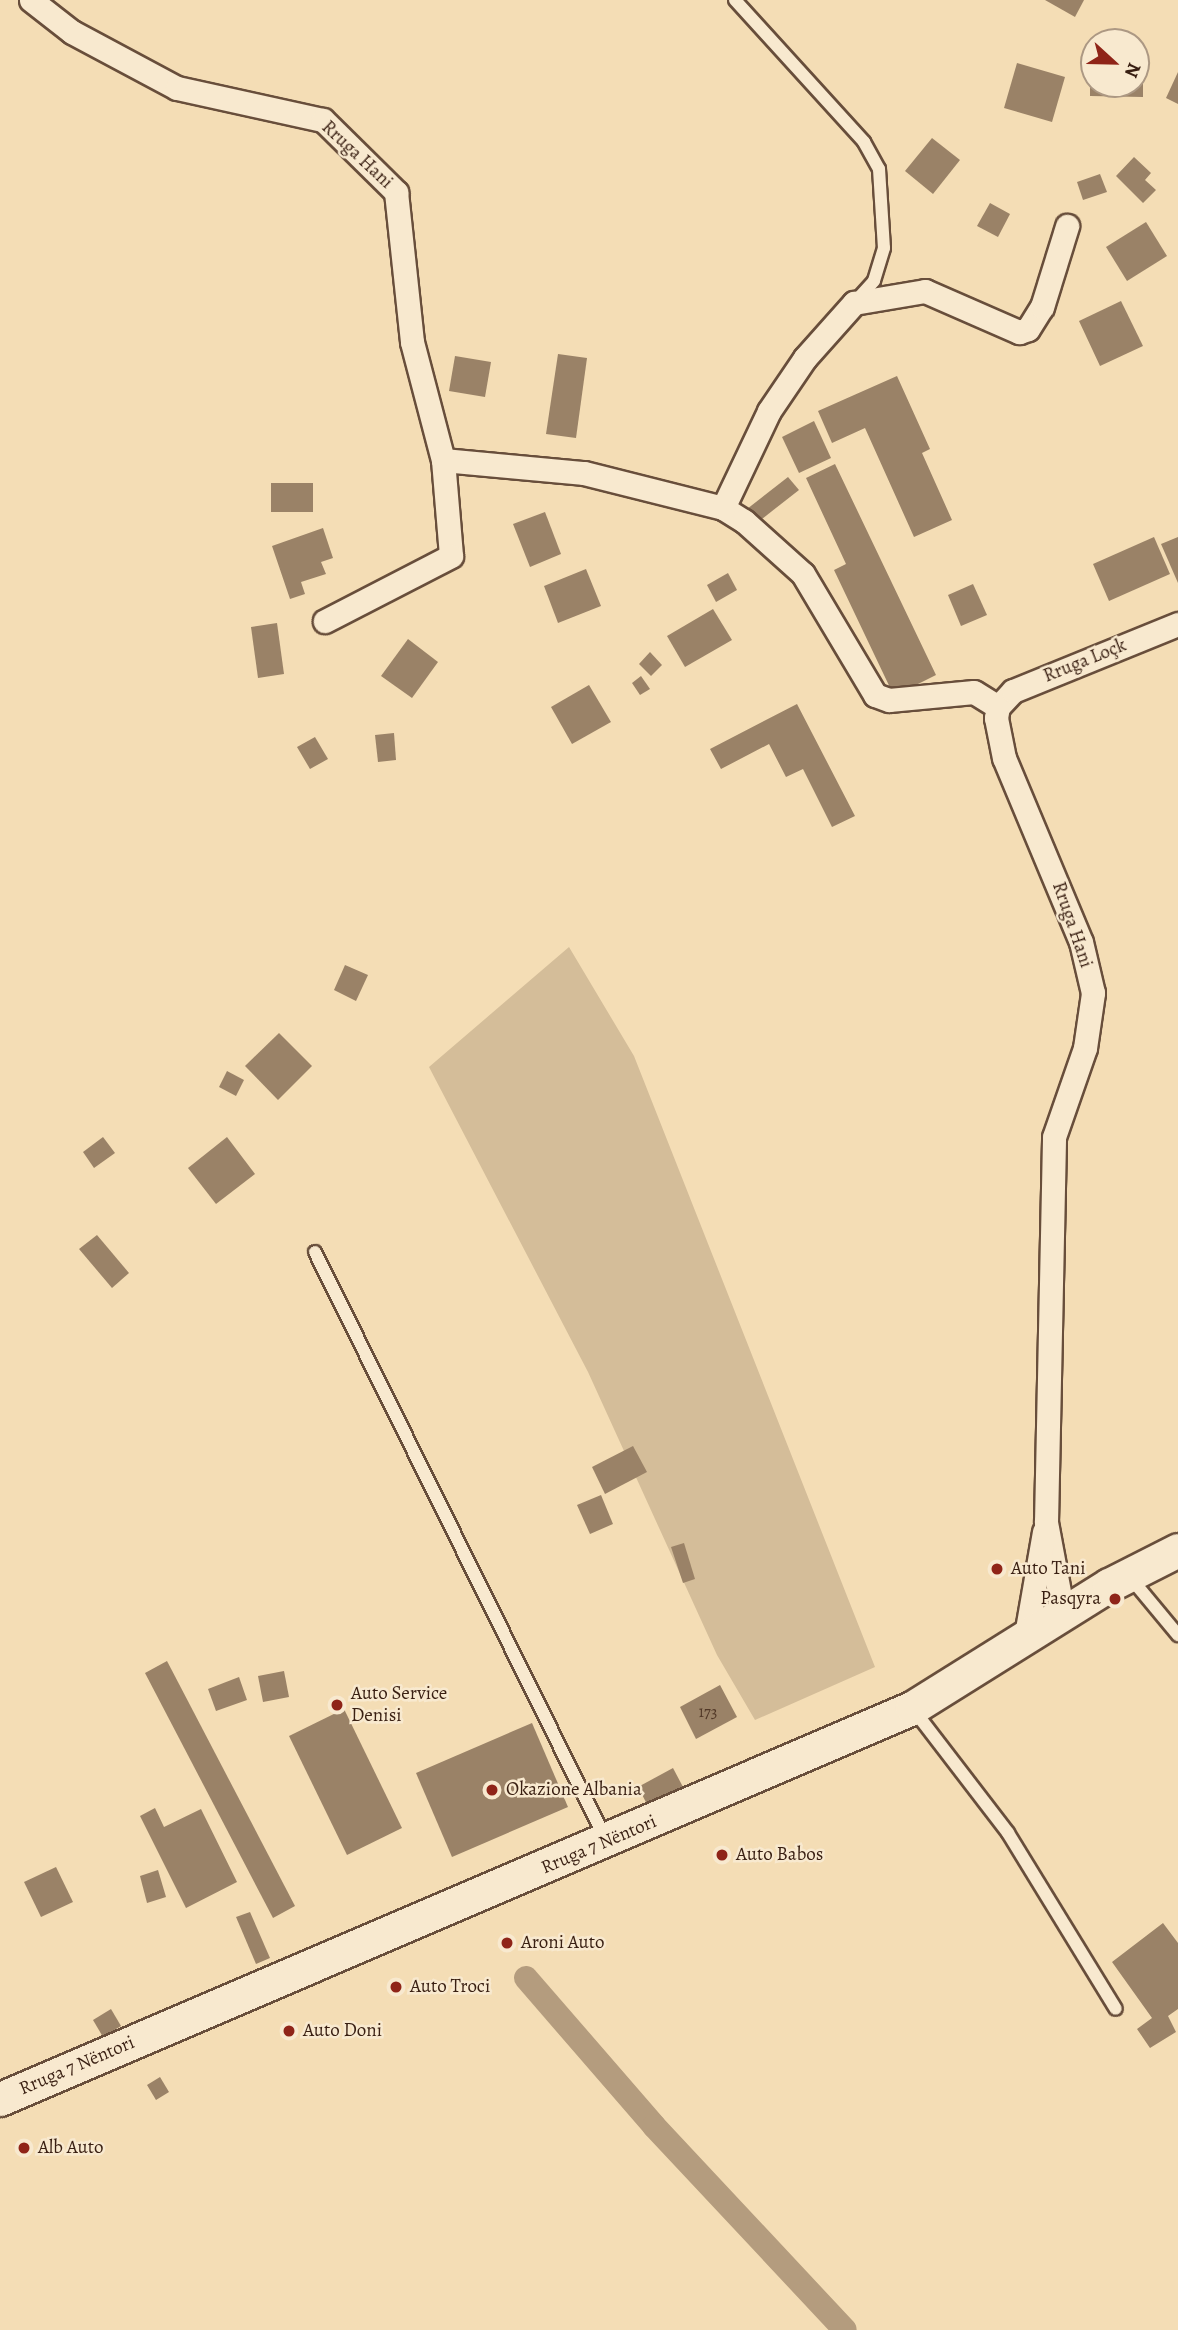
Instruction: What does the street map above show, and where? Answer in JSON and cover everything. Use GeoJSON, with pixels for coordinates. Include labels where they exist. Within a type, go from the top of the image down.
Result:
{"type":"FeatureCollection","features":[{"type":"Feature","properties":{"kind":"main road","name":"Rruga 7 Nëntori"},"geometry":{"type":"LineString","coordinates":[[0,2099],[607,1842],[912,1708],[1127,1574],[1178,1550]]}},
{"type":"Feature","properties":{"kind":"street","name":"Rruga Hani"},"geometry":{"type":"LineString","coordinates":[[32,0],[72,32],[177,88],[323,120],[396,192],[412,342],[443,460],[451,556],[325,621]]}},
{"type":"Feature","properties":{"kind":"street"},"geometry":{"type":"LineString","coordinates":[[723,508],[769,411],[805,358],[854,303],[925,291],[955,301],[1008,330],[1028,329],[1042,307],[1067,226]]}},
{"type":"Feature","properties":{"kind":"street"},"geometry":{"type":"LineString","coordinates":[[443,460],[584,473],[723,508],[744,521],[803,574],[875,695],[889,700],[974,692],[998,707]]}},
{"type":"Feature","properties":{"kind":"street","name":"Rruga Loçk"},"geometry":{"type":"LineString","coordinates":[[998,707],[1013,691],[1178,625]]}},
{"type":"Feature","properties":{"kind":"street","name":"Rruga Hani"},"geometry":{"type":"LineString","coordinates":[[998,707],[996,732],[1004,758],[1081,942],[1093,993],[1085,1048],[1054,1137],[1046,1522],[1026,1635]]}},
{"type":"Feature","properties":{"kind":"street","name":"Rruga Hani"},"geometry":{"type":"LineString","coordinates":[[1046,1522],[1063,1613]]}},
{"type":"Feature","properties":{"kind":"lane"},"geometry":{"type":"LineString","coordinates":[[735,0],[863,142],[878,169],[884,248],[874,281],[854,303]]}},
{"type":"Feature","properties":{"kind":"lane"},"geometry":{"type":"LineString","coordinates":[[315,1252],[607,1842]]}},
{"type":"Feature","properties":{"kind":"lane"},"geometry":{"type":"LineString","coordinates":[[1127,1574],[1178,1636]]}},
{"type":"Feature","properties":{"kind":"lane"},"geometry":{"type":"LineString","coordinates":[[912,1708],[1008,1833],[1116,2009]]}},
{"type":"Feature","properties":{"kind":"shaded area"},"geometry":{"type":"Polygon","coordinates":[[[569,947],[634,1056],[875,1667],[755,1720],[717,1655],[588,1372],[429,1067],[569,947]]]}},
{"type":"Feature","properties":{"kind":"building"},"geometry":{"type":"Polygon","coordinates":[[[1045,0],[1084,0],[1075,17],[1045,0]]]}},
{"type":"Feature","properties":{"kind":"building"},"geometry":{"type":"Polygon","coordinates":[[[1017,63],[1065,77],[1052,122],[1004,108],[1017,63]]]}},
{"type":"Feature","properties":{"kind":"building"},"geometry":{"type":"Polygon","coordinates":[[[1178,72],[1178,104],[1166,98],[1178,72]]]}},
{"type":"Feature","properties":{"kind":"building"},"geometry":{"type":"Polygon","coordinates":[[[932,138],[960,160],[933,194],[905,171],[932,138]]]}},
{"type":"Feature","properties":{"kind":"building"},"geometry":{"type":"Polygon","coordinates":[[[1134,157],[1151,173],[1145,180],[1156,190],[1143,203],[1116,176],[1134,157]]]}},
{"type":"Feature","properties":{"kind":"building"},"geometry":{"type":"Polygon","coordinates":[[[1100,174],[1107,192],[1083,200],[1077,182],[1100,174]]]}},
{"type":"Feature","properties":{"kind":"building"},"geometry":{"type":"Polygon","coordinates":[[[990,203],[1010,214],[998,237],[977,226],[990,203]]]}},
{"type":"Feature","properties":{"kind":"building"},"geometry":{"type":"Polygon","coordinates":[[[1146,222],[1167,256],[1127,281],[1106,247],[1146,222]]]}},
{"type":"Feature","properties":{"kind":"building"},"geometry":{"type":"Polygon","coordinates":[[[1121,301],[1143,346],[1100,366],[1079,321],[1121,301]]]}},
{"type":"Feature","properties":{"kind":"building"},"geometry":{"type":"Polygon","coordinates":[[[558,354],[587,358],[576,438],[546,434],[558,354]]]}},
{"type":"Feature","properties":{"kind":"building"},"geometry":{"type":"Polygon","coordinates":[[[455,356],[491,362],[485,397],[449,391],[455,356]]]}},
{"type":"Feature","properties":{"kind":"building"},"geometry":{"type":"Polygon","coordinates":[[[897,376],[930,449],[922,453],[952,520],[914,537],[865,428],[832,443],[818,411],[897,376]]]}},
{"type":"Feature","properties":{"kind":"building"},"geometry":{"type":"Polygon","coordinates":[[[814,421],[831,458],[799,473],[782,437],[814,421]]]}},
{"type":"Feature","properties":{"kind":"building"},"geometry":{"type":"Polygon","coordinates":[[[835,464],[936,675],[894,696],[834,570],[846,564],[806,478],[835,464]]]}},
{"type":"Feature","properties":{"kind":"building"},"geometry":{"type":"Polygon","coordinates":[[[788,477],[799,490],[758,522],[747,509],[788,477]]]}},
{"type":"Feature","properties":{"kind":"building"},"geometry":{"type":"Polygon","coordinates":[[[271,483],[313,483],[313,512],[271,512],[271,483]]]}},
{"type":"Feature","properties":{"kind":"building"},"geometry":{"type":"Polygon","coordinates":[[[545,512],[561,554],[530,567],[513,524],[545,512]]]}},
{"type":"Feature","properties":{"kind":"building"},"geometry":{"type":"Polygon","coordinates":[[[323,528],[333,558],[321,562],[326,574],[301,582],[305,594],[290,599],[272,546],[323,528]]]}},
{"type":"Feature","properties":{"kind":"building"},"geometry":{"type":"Polygon","coordinates":[[[1154,537],[1170,574],[1109,601],[1093,564],[1154,537]]]}},
{"type":"Feature","properties":{"kind":"building"},"geometry":{"type":"Polygon","coordinates":[[[1178,537],[1178,583],[1161,544],[1178,537]]]}},
{"type":"Feature","properties":{"kind":"building"},"geometry":{"type":"Polygon","coordinates":[[[586,569],[601,606],[558,623],[544,586],[586,569]]]}},
{"type":"Feature","properties":{"kind":"building"},"geometry":{"type":"Polygon","coordinates":[[[728,573],[737,590],[716,602],[707,585],[728,573]]]}},
{"type":"Feature","properties":{"kind":"building"},"geometry":{"type":"Polygon","coordinates":[[[973,584],[987,615],[961,626],[948,595],[973,584]]]}},
{"type":"Feature","properties":{"kind":"building"},"geometry":{"type":"Polygon","coordinates":[[[713,609],[732,640],[685,667],[667,636],[713,609]]]}},
{"type":"Feature","properties":{"kind":"building"},"geometry":{"type":"Polygon","coordinates":[[[277,623],[284,674],[258,678],[251,627],[277,623]]]}},
{"type":"Feature","properties":{"kind":"building"},"geometry":{"type":"Polygon","coordinates":[[[408,639],[438,662],[412,698],[381,676],[408,639]]]}},
{"type":"Feature","properties":{"kind":"building"},"geometry":{"type":"Polygon","coordinates":[[[650,652],[662,665],[651,676],[639,664],[650,652]]]}},
{"type":"Feature","properties":{"kind":"building"},"geometry":{"type":"Polygon","coordinates":[[[641,676],[650,689],[640,695],[632,683],[641,676]]]}},
{"type":"Feature","properties":{"kind":"building"},"geometry":{"type":"Polygon","coordinates":[[[589,685],[611,722],[572,744],[551,707],[589,685]]]}},
{"type":"Feature","properties":{"kind":"building"},"geometry":{"type":"Polygon","coordinates":[[[797,704],[855,816],[832,827],[803,769],[786,777],[769,744],[721,769],[710,749],[797,704]]]}},
{"type":"Feature","properties":{"kind":"building"},"geometry":{"type":"Polygon","coordinates":[[[394,733],[396,760],[378,762],[375,735],[394,733]]]}},
{"type":"Feature","properties":{"kind":"building"},"geometry":{"type":"Polygon","coordinates":[[[315,737],[328,759],[310,769],[297,747],[315,737]]]}},
{"type":"Feature","properties":{"kind":"building"},"geometry":{"type":"Polygon","coordinates":[[[345,965],[368,975],[356,1001],[334,990],[345,965]]]}},
{"type":"Feature","properties":{"kind":"building"},"geometry":{"type":"Polygon","coordinates":[[[279,1033],[312,1066],[278,1100],[245,1066],[279,1033]]]}},
{"type":"Feature","properties":{"kind":"building"},"geometry":{"type":"Polygon","coordinates":[[[227,1071],[244,1080],[236,1096],[219,1087],[227,1071]]]}},
{"type":"Feature","properties":{"kind":"building"},"geometry":{"type":"Polygon","coordinates":[[[103,1137],[115,1153],[94,1168],[83,1152],[103,1137]]]}},
{"type":"Feature","properties":{"kind":"building"},"geometry":{"type":"Polygon","coordinates":[[[227,1137],[255,1174],[216,1204],[188,1168],[227,1137]]]}},
{"type":"Feature","properties":{"kind":"building"},"geometry":{"type":"Polygon","coordinates":[[[97,1235],[129,1273],[112,1288],[79,1249],[97,1235]]]}},
{"type":"Feature","properties":{"kind":"building"},"geometry":{"type":"Polygon","coordinates":[[[633,1446],[647,1472],[605,1494],[592,1467],[633,1446]]]}},
{"type":"Feature","properties":{"kind":"building"},"geometry":{"type":"Polygon","coordinates":[[[601,1495],[613,1524],[590,1534],[577,1505],[601,1495]]]}},
{"type":"Feature","properties":{"kind":"building"},"geometry":{"type":"Polygon","coordinates":[[[684,1543],[695,1579],[683,1583],[671,1547],[684,1543]]]}},
{"type":"Feature","properties":{"kind":"building"},"geometry":{"type":"Polygon","coordinates":[[[167,1661],[295,1906],[273,1918],[145,1673],[167,1661]]]}},
{"type":"Feature","properties":{"kind":"building"},"geometry":{"type":"Polygon","coordinates":[[[284,1671],[289,1697],[263,1702],[258,1676],[284,1671]]]}},
{"type":"Feature","properties":{"kind":"building"},"geometry":{"type":"Polygon","coordinates":[[[239,1677],[247,1700],[216,1711],[208,1689],[239,1677]]]}},
{"type":"Feature","properties":{"kind":"building"},"geometry":{"type":"Polygon","coordinates":[[[720,1685],[737,1717],[696,1739],[680,1707],[720,1685]]]}},
{"type":"Feature","properties":{"kind":"building"},"geometry":{"type":"Polygon","coordinates":[[[344,1709],[402,1828],[347,1855],[289,1736],[344,1709]]]}},
{"type":"Feature","properties":{"kind":"building","name":"Okazione Albania"},"geometry":{"type":"Polygon","coordinates":[[[532,1723],[568,1807],[452,1857],[416,1773],[532,1723]]]}},
{"type":"Feature","properties":{"kind":"building"},"geometry":{"type":"Polygon","coordinates":[[[673,1768],[683,1787],[648,1806],[638,1787],[673,1768]]]}},
{"type":"Feature","properties":{"kind":"building"},"geometry":{"type":"Polygon","coordinates":[[[155,1808],[164,1827],[201,1809],[237,1882],[186,1908],[140,1816],[155,1808]]]}},
{"type":"Feature","properties":{"kind":"building"},"geometry":{"type":"Polygon","coordinates":[[[56,1867],[73,1902],[41,1917],[24,1882],[56,1867]]]}},
{"type":"Feature","properties":{"kind":"building"},"geometry":{"type":"Polygon","coordinates":[[[158,1870],[166,1897],[147,1903],[140,1876],[158,1870]]]}},
{"type":"Feature","properties":{"kind":"building"},"geometry":{"type":"Polygon","coordinates":[[[250,1912],[270,1958],[256,1964],[236,1917],[250,1912]]]}},
{"type":"Feature","properties":{"kind":"building"},"geometry":{"type":"Polygon","coordinates":[[[1163,1923],[1178,1943],[1178,2009],[1168,2016],[1176,2032],[1150,2048],[1137,2029],[1152,2018],[1112,1962],[1163,1923]]]}},
{"type":"Feature","properties":{"kind":"building"},"geometry":{"type":"Polygon","coordinates":[[[111,2009],[121,2026],[103,2037],[93,2020],[111,2009]]]}},
{"type":"Feature","properties":{"kind":"building"},"geometry":{"type":"Polygon","coordinates":[[[160,2077],[169,2092],[156,2100],[147,2085],[160,2077]]]}},
{"type":"Feature","properties":{"kind":"waterway"},"geometry":{"type":"LineString","coordinates":[[526,1978],[654,2126],[845,2330]]}},
{"type":"Feature","properties":{"kind":"place","name":"Auto Tani"},"geometry":{"type":"Point","coordinates":[997,1569]}},
{"type":"Feature","properties":{"kind":"place","name":"Pasqyra"},"geometry":{"type":"Point","coordinates":[1115,1599]}},
{"type":"Feature","properties":{"kind":"place","name":"Auto Service Denisi"},"geometry":{"type":"Point","coordinates":[337,1705]}},
{"type":"Feature","properties":{"kind":"place","name":"Okazione Albania"},"geometry":{"type":"Point","coordinates":[492,1790]}},
{"type":"Feature","properties":{"kind":"place","name":"Auto Babos"},"geometry":{"type":"Point","coordinates":[722,1855]}},
{"type":"Feature","properties":{"kind":"place","name":"Aroni Auto"},"geometry":{"type":"Point","coordinates":[507,1943]}},
{"type":"Feature","properties":{"kind":"place","name":"Auto Troci"},"geometry":{"type":"Point","coordinates":[396,1987]}},
{"type":"Feature","properties":{"kind":"place","name":"Auto Doni"},"geometry":{"type":"Point","coordinates":[289,2031]}},
{"type":"Feature","properties":{"kind":"place","name":"Alb Auto"},"geometry":{"type":"Point","coordinates":[24,2148]}}]}
